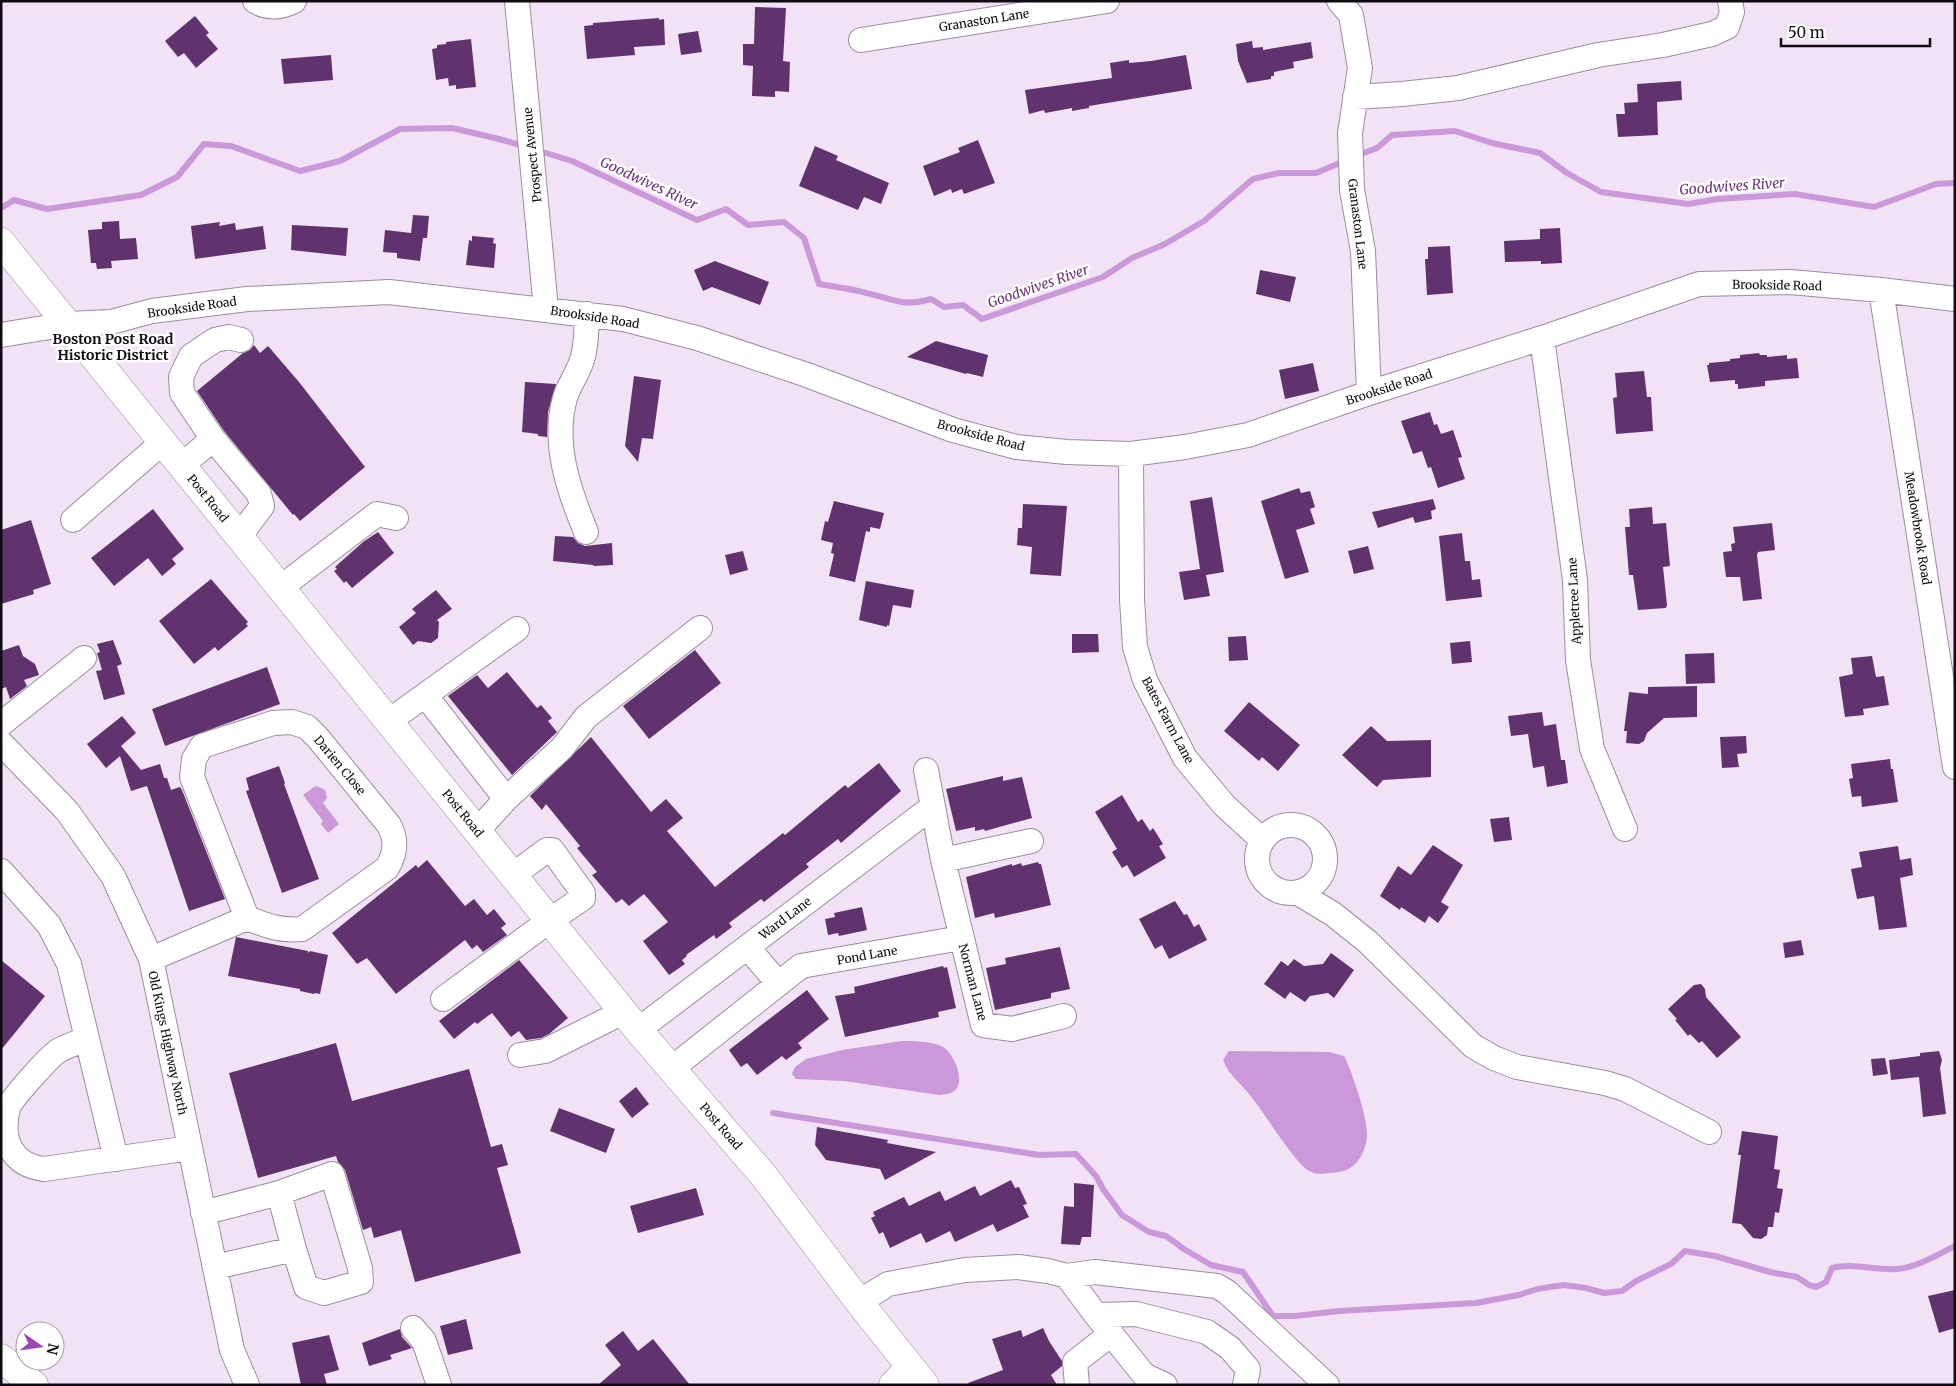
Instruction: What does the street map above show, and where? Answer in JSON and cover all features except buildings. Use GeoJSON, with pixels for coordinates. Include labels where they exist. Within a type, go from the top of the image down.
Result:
{"type":"FeatureCollection","features":[{"type":"Feature","properties":{"kind":"main road","name":"Post Road"},"geometry":{"type":"LineString","coordinates":[[1,242],[630,1021],[764,1176],[859,1302],[909,1379]]}},
{"type":"Feature","properties":{"kind":"main road"},"geometry":{"type":"LineString","coordinates":[[1,1358],[34,1385]]}},
{"type":"Feature","properties":{"kind":"street"},"geometry":{"type":"LineString","coordinates":[[255,1],[269,7],[283,6],[294,1]]}},
{"type":"Feature","properties":{"kind":"street","name":"Prospect Avenue"},"geometry":{"type":"LineString","coordinates":[[517,1],[546,309]]}},
{"type":"Feature","properties":{"kind":"street","name":"Granaston Lane"},"geometry":{"type":"LineString","coordinates":[[861,40],[1107,1]]}},
{"type":"Feature","properties":{"kind":"street","name":"Granaston Lane"},"geometry":{"type":"LineString","coordinates":[[1339,1],[1351,15],[1360,68],[1350,133],[1352,190],[1363,251],[1369,393]]}},
{"type":"Feature","properties":{"kind":"street"},"geometry":{"type":"LineString","coordinates":[[1355,97],[1458,88],[1598,55],[1663,45],[1712,34],[1727,27],[1732,12],[1730,1]]}},
{"type":"Feature","properties":{"kind":"street","name":"Brookside Road"},"geometry":{"type":"LineString","coordinates":[[1,334],[68,324],[111,322],[152,311],[247,298],[389,292],[623,319],[691,336],[807,375],[953,430],[1016,447],[1067,452],[1130,454],[1186,447],[1248,435],[1699,284],[1790,282],[1955,299]]}},
{"type":"Feature","properties":{"kind":"street","name":"Meadowbrook Road"},"geometry":{"type":"LineString","coordinates":[[1881,290],[1955,767]]}},
{"type":"Feature","properties":{"kind":"street"},"geometry":{"type":"LineString","coordinates":[[586,532],[575,506],[562,462],[560,433],[565,398],[582,361],[586,341],[587,314]]}},
{"type":"Feature","properties":{"kind":"street"},"geometry":{"type":"LineString","coordinates":[[239,537],[262,506],[259,494],[213,439],[182,393],[181,377],[190,356],[214,340],[229,338],[241,340]]}},
{"type":"Feature","properties":{"kind":"street","name":"Appletree Lane"},"geometry":{"type":"LineString","coordinates":[[1542,338],[1575,580],[1578,660],[1592,750],[1624,829]]}},
{"type":"Feature","properties":{"kind":"street"},"geometry":{"type":"LineString","coordinates":[[182,465],[213,439]]}},
{"type":"Feature","properties":{"kind":"street"},"geometry":{"type":"LineString","coordinates":[[73,520],[163,442]]}},
{"type":"Feature","properties":{"kind":"street","name":"Bates Farm Lane"},"geometry":{"type":"LineString","coordinates":[[1130,454],[1134,647],[1145,680],[1185,758],[1224,805],[1262,840]]}},
{"type":"Feature","properties":{"kind":"street"},"geometry":{"type":"LineString","coordinates":[[280,588],[377,514],[396,518]]}},
{"type":"Feature","properties":{"kind":"street"},"geometry":{"type":"LineString","coordinates":[[477,831],[506,799],[562,748],[586,717],[700,628]]}},
{"type":"Feature","properties":{"kind":"street"},"geometry":{"type":"LineString","coordinates":[[389,721],[517,629]]}},
{"type":"Feature","properties":{"kind":"street"},"geometry":{"type":"LineString","coordinates":[[1,724],[84,658]]}},
{"type":"Feature","properties":{"kind":"street"},"geometry":{"type":"LineString","coordinates":[[425,695],[506,799]]}},
{"type":"Feature","properties":{"kind":"street","name":"Darien Close"},"geometry":{"type":"LineString","coordinates":[[292,722],[307,727],[318,738],[389,825],[394,834],[394,858],[387,868],[302,929],[286,930],[271,927],[247,918],[192,777],[194,758],[202,746],[273,723],[292,722]]}},
{"type":"Feature","properties":{"kind":"street","name":"Old Kings Highway North"},"geometry":{"type":"LineString","coordinates":[[1,743],[67,811],[112,876],[150,960],[232,1350],[247,1385]]}},
{"type":"Feature","properties":{"kind":"street","name":"Norman Lane"},"geometry":{"type":"LineString","coordinates":[[926,770],[943,860],[983,1025],[1012,1029],[1064,1016]]}},
{"type":"Feature","properties":{"kind":"street","name":"Ward Lane"},"geometry":{"type":"LineString","coordinates":[[520,1055],[544,1051],[630,1021],[747,947],[932,807]]}},
{"type":"Feature","properties":{"kind":"street"},"geometry":{"type":"LineString","coordinates":[[1297,825],[1310,830],[1320,840],[1325,852],[1325,866],[1320,878],[1310,888],[1298,894],[1284,894],[1272,889],[1262,879],[1257,867],[1257,853],[1262,840],[1271,831],[1284,826],[1297,825]]}},
{"type":"Feature","properties":{"kind":"street"},"geometry":{"type":"LineString","coordinates":[[943,860],[1031,842]]}},
{"type":"Feature","properties":{"kind":"street"},"geometry":{"type":"LineString","coordinates":[[442,999],[550,920],[582,901],[584,896],[554,852],[548,850],[513,874]]}},
{"type":"Feature","properties":{"kind":"street"},"geometry":{"type":"LineString","coordinates":[[1,871],[49,925],[69,964],[116,1159]]}},
{"type":"Feature","properties":{"kind":"street"},"geometry":{"type":"LineString","coordinates":[[1298,894],[1334,914],[1368,942],[1473,1046],[1517,1067],[1605,1083],[1625,1089],[1709,1132]]}},
{"type":"Feature","properties":{"kind":"street"},"geometry":{"type":"LineString","coordinates":[[150,960],[247,918]]}},
{"type":"Feature","properties":{"kind":"street","name":"Pond Lane"},"geometry":{"type":"LineString","coordinates":[[672,1069],[801,966],[961,938]]}},
{"type":"Feature","properties":{"kind":"street"},"geometry":{"type":"LineString","coordinates":[[747,947],[779,984]]}},
{"type":"Feature","properties":{"kind":"street"},"geometry":{"type":"LineString","coordinates":[[86,1039],[59,1050],[47,1060],[8,1107],[4,1138],[11,1153],[21,1162],[32,1168],[44,1169],[190,1148]]}},
{"type":"Feature","properties":{"kind":"street"},"geometry":{"type":"LineString","coordinates":[[203,1213],[279,1193],[332,1174],[360,1268],[361,1282],[324,1293],[306,1287],[279,1193]]}},
{"type":"Feature","properties":{"kind":"street"},"geometry":{"type":"LineString","coordinates":[[215,1267],[294,1249]]}},
{"type":"Feature","properties":{"kind":"street"},"geometry":{"type":"LineString","coordinates":[[859,1302],[888,1284],[965,1270],[1018,1267],[1067,1276],[1095,1272],[1217,1286],[1227,1292],[1327,1385]]}},
{"type":"Feature","properties":{"kind":"street"},"geometry":{"type":"LineString","coordinates":[[1067,1276],[1096,1316],[1144,1375],[1165,1385]]}},
{"type":"Feature","properties":{"kind":"street"},"geometry":{"type":"LineString","coordinates":[[1096,1316],[1136,1314],[1207,1332],[1230,1348],[1248,1369],[1245,1385]]}},
{"type":"Feature","properties":{"kind":"street"},"geometry":{"type":"LineString","coordinates":[[413,1328],[424,1341],[438,1383]]}},
{"type":"Feature","properties":{"kind":"street"},"geometry":{"type":"LineString","coordinates":[[1077,1385],[1075,1362],[1111,1334]]}},
{"type":"Feature","properties":{"kind":"shaded area"},"geometry":{"type":"Polygon","coordinates":[[[317,786],[325,790],[327,798],[323,803],[339,824],[328,833],[321,824],[323,821],[303,795],[317,786]]]}},
{"type":"Feature","properties":{"kind":"shaded area"},"geometry":{"type":"Polygon","coordinates":[[[902,1041],[936,1044],[950,1053],[958,1071],[959,1083],[957,1088],[949,1093],[939,1095],[844,1081],[796,1079],[792,1074],[795,1067],[806,1059],[842,1050],[902,1041]]]}},
{"type":"Feature","properties":{"kind":"shaded area"},"geometry":{"type":"Polygon","coordinates":[[[1229,1051],[1329,1052],[1344,1056],[1359,1095],[1367,1128],[1365,1148],[1355,1164],[1345,1171],[1324,1174],[1312,1173],[1303,1166],[1288,1149],[1249,1094],[1229,1071],[1223,1060],[1229,1051]]]}},
{"type":"Feature","properties":{"kind":"waterway","name":"Goodwives River"},"geometry":{"type":"LineString","coordinates":[[1,208],[14,200],[47,209],[141,195],[177,177],[204,144],[231,146],[300,171],[340,161],[400,129],[452,128],[527,147]]}},
{"type":"Feature","properties":{"kind":"waterway","name":"Goodwives River"},"geometry":{"type":"LineString","coordinates":[[1356,156],[1377,148],[1392,135],[1455,131],[1492,143],[1540,153],[1567,173],[1601,192],[1688,204],[1718,199],[1795,194],[1874,207],[1936,184],[1955,183]]}},
{"type":"Feature","properties":{"kind":"waterway","name":"Goodwives River"},"geometry":{"type":"LineString","coordinates":[[536,150],[572,161],[697,220],[726,209],[748,225],[784,222],[804,238],[819,284],[906,303],[931,299],[944,307],[963,305],[982,319],[1103,277],[1132,258],[1165,244],[1204,221],[1253,179],[1279,173],[1316,173],[1347,160]]}},
{"type":"Feature","properties":{"kind":"waterway"},"geometry":{"type":"LineString","coordinates":[[773,1113],[1039,1155],[1076,1154],[1096,1176],[1122,1215],[1149,1232],[1166,1236],[1211,1265],[1243,1272],[1273,1316],[1476,1303],[1564,1285],[1604,1293],[1622,1291],[1636,1281],[1671,1264],[1685,1251],[1715,1256],[1770,1272],[1797,1277],[1816,1287],[1826,1282],[1832,1268],[1840,1266],[1905,1268],[1927,1260],[1955,1246]]}},
{"type":"Feature","properties":{"kind":"district","name":"Boston Post Road Historic District"},"geometry":{"type":"Point","coordinates":[113,348]}}]}
